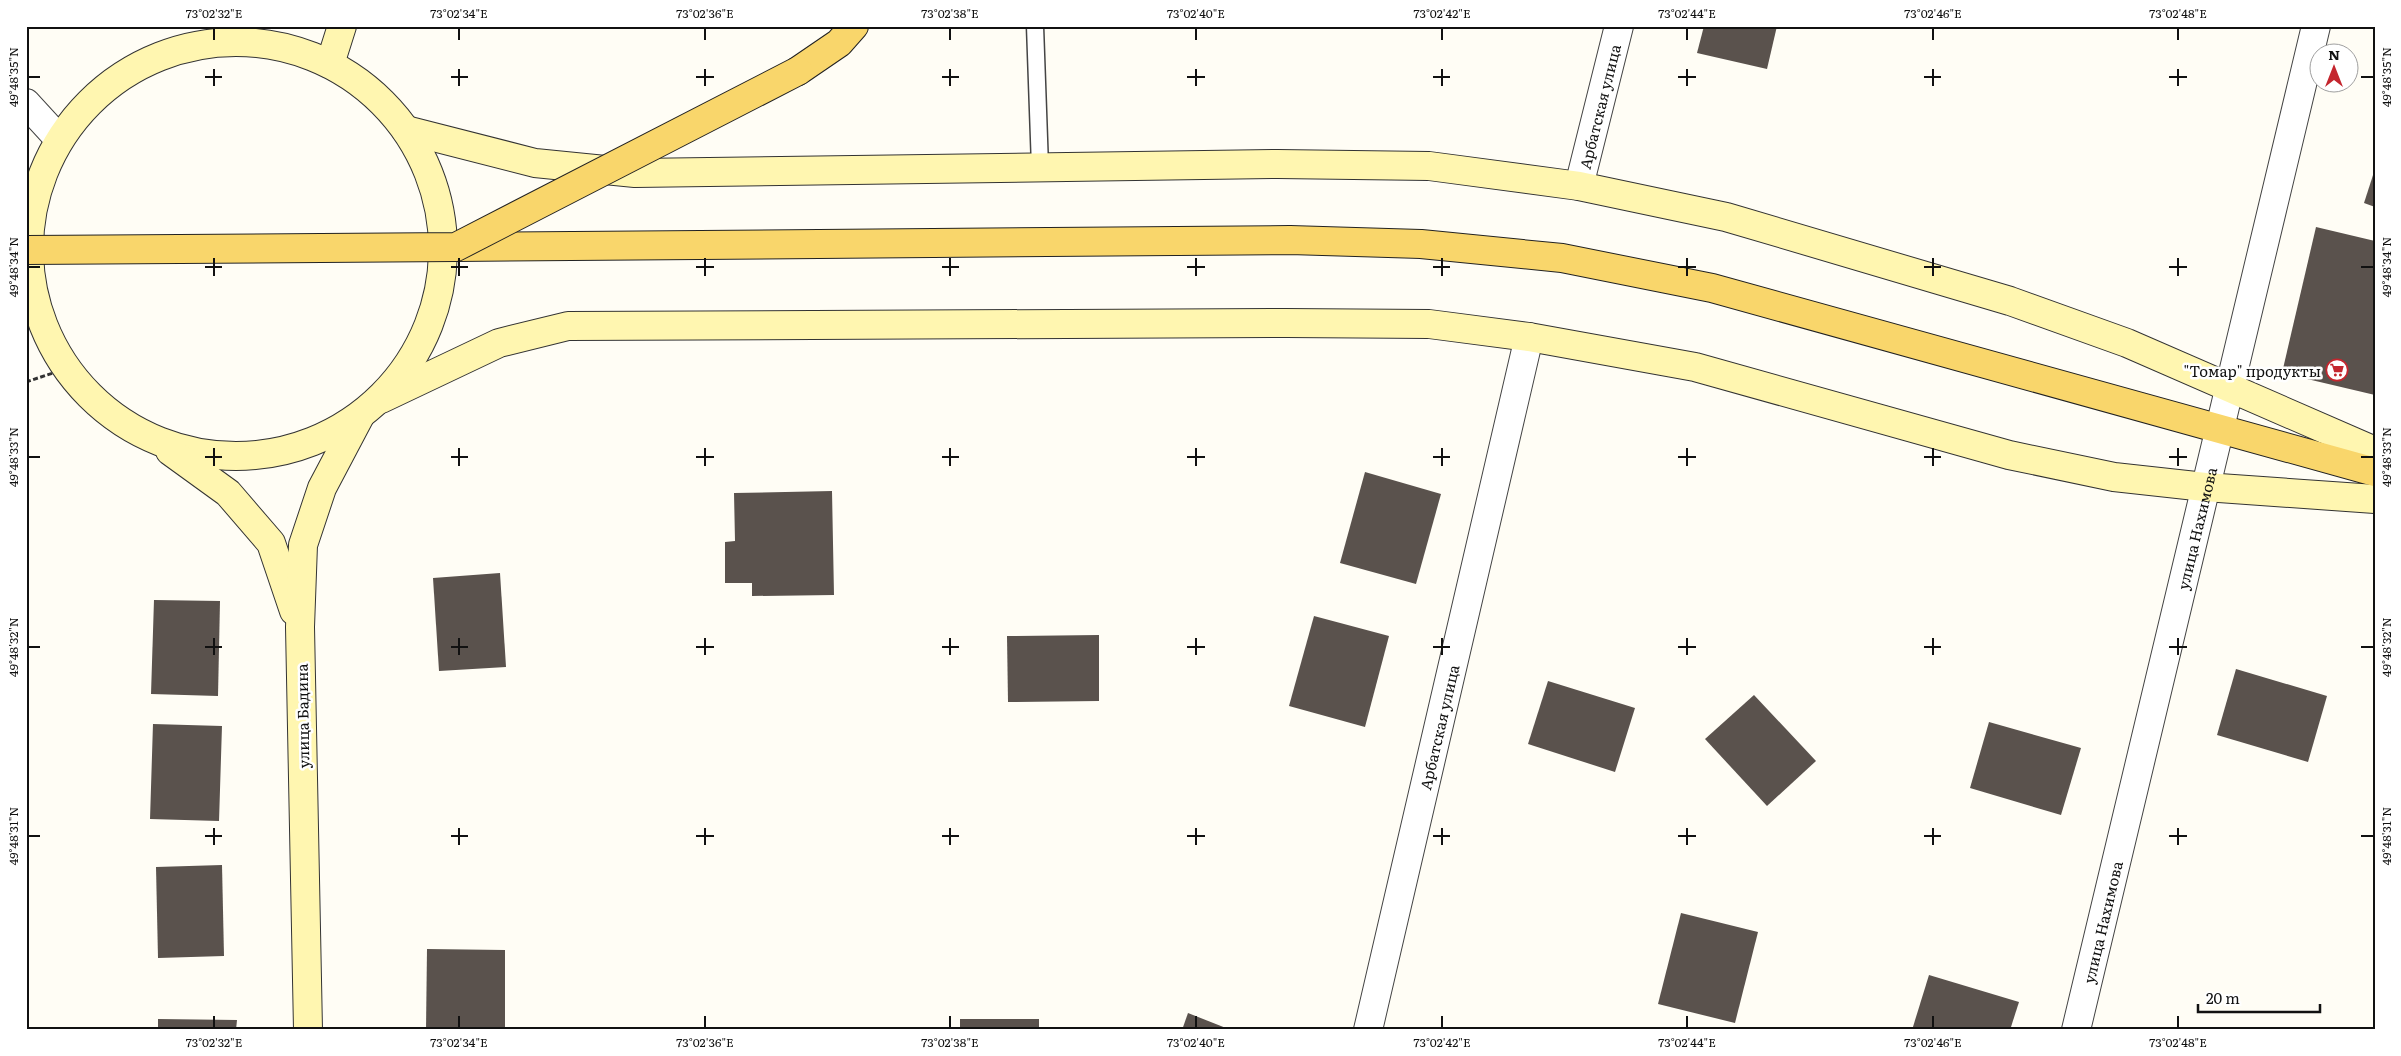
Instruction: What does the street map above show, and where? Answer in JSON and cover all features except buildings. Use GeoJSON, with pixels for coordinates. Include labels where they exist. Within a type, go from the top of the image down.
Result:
{"type":"FeatureCollection","features":[{"type":"Feature","properties":{"kind":"main road"},"geometry":{"type":"LineString","coordinates":[[456,247],[798,71],[839,43],[854,26]]}},
{"type":"Feature","properties":{"kind":"main road"},"geometry":{"type":"LineString","coordinates":[[26,250],[1290,240],[1421,244],[1562,258],[1712,288],[2375,472]]}},
{"type":"Feature","properties":{"kind":"street"},"geometry":{"type":"LineString","coordinates":[[330,64],[342,26]]}},
{"type":"Feature","properties":{"kind":"street","name":"Арбатская улица"},"geometry":{"type":"LineString","coordinates":[[1579,186],[1619,26]]}},
{"type":"Feature","properties":{"kind":"street","name":"улица Нахимова"},"geometry":{"type":"LineString","coordinates":[[2076,1030],[2316,26]]}},
{"type":"Feature","properties":{"kind":"street"},"geometry":{"type":"LineString","coordinates":[[300,627],[271,543],[228,493],[160,443],[107,413],[65,369],[38,315],[28,254],[35,194],[59,139],[99,93],[151,59],[210,43],[272,45],[330,64],[372,93],[406,130],[433,182],[444,240],[438,298],[416,352],[371,407]]}},
{"type":"Feature","properties":{"kind":"street"},"geometry":{"type":"LineString","coordinates":[[26,103],[59,139]]}},
{"type":"Feature","properties":{"kind":"street"},"geometry":{"type":"LineString","coordinates":[[406,130],[535,163],[635,173],[1278,164],[1429,166],[1579,186],[1726,217],[2010,301],[2127,343],[2375,451]]}},
{"type":"Feature","properties":{"kind":"street"},"geometry":{"type":"LineString","coordinates":[[160,443],[211,455],[264,455],[314,442],[371,407],[499,343],[568,326],[1429,324],[1529,337],[1695,367],[2009,455],[2114,476],[2205,487],[2375,499]]}},
{"type":"Feature","properties":{"kind":"street","name":"Арбатская улица"},"geometry":{"type":"LineString","coordinates":[[1368,1030],[1529,337]]}},
{"type":"Feature","properties":{"kind":"street","name":"улица Бадина"},"geometry":{"type":"LineString","coordinates":[[308,1030],[300,627],[303,546],[322,488],[371,407]]}},
{"type":"Feature","properties":{"kind":"lane"},"geometry":{"type":"LineString","coordinates":[[1035,26],[1040,167]]}},
{"type":"Feature","properties":{"kind":"path"},"geometry":{"type":"LineString","coordinates":[[26,382],[65,369]]}},
{"type":"Feature","properties":{"kind":"place","name":"\"Томар\" продукты"},"geometry":{"type":"Point","coordinates":[2337,370]}}]}
